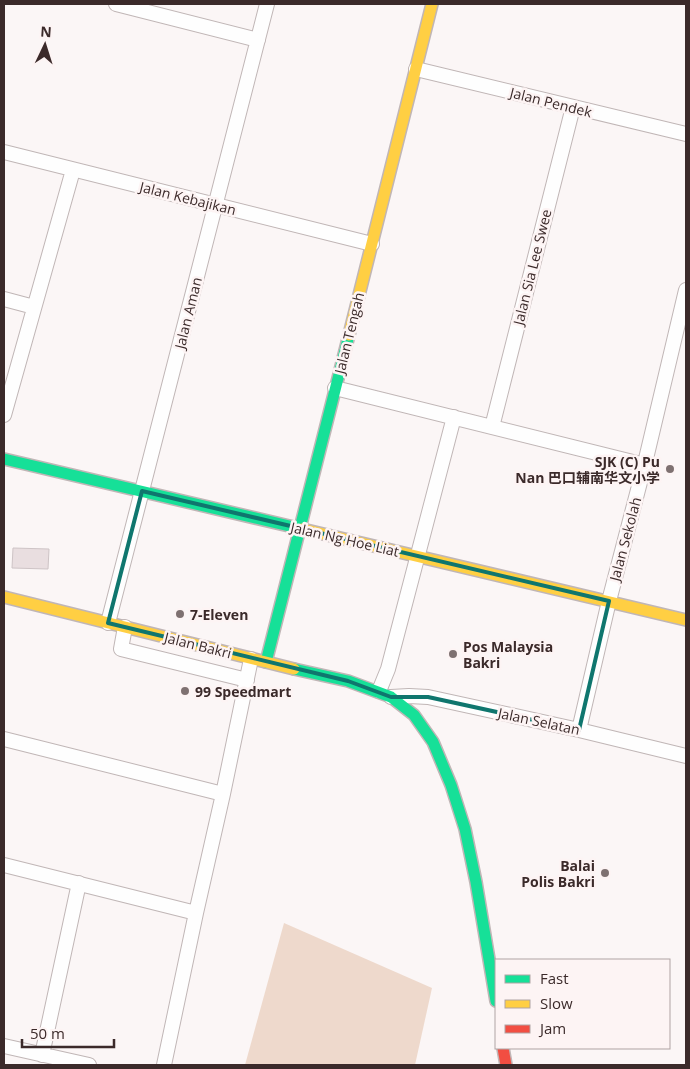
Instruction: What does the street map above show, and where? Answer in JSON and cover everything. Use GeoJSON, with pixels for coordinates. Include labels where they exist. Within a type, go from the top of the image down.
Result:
{"type":"FeatureCollection","features":[{"type":"Feature","properties":{"kind":"street"},"geometry":{"type":"LineString","coordinates":[[116,4],[258,40]]}},
{"type":"Feature","properties":{"kind":"street","name":"Jalan Aman"},"geometry":{"type":"LineString","coordinates":[[108,623],[267,4]]}},
{"type":"Feature","properties":{"kind":"street","name":"Jalan Tengah"},"geometry":{"type":"LineString","coordinates":[[266,662],[432,4]]}},
{"type":"Feature","properties":{"kind":"street","name":"Jalan Pendek"},"geometry":{"type":"LineString","coordinates":[[416,69],[686,134]]}},
{"type":"Feature","properties":{"kind":"street","name":"Jalan Sia Lee Swee"},"geometry":{"type":"LineString","coordinates":[[492,427],[573,107]]}},
{"type":"Feature","properties":{"kind":"street","name":"Jalan Kebajikan"},"geometry":{"type":"LineString","coordinates":[[4,152],[372,244]]}},
{"type":"Feature","properties":{"kind":"street"},"geometry":{"type":"LineString","coordinates":[[4,415],[74,170]]}},
{"type":"Feature","properties":{"kind":"street","name":"Jalan Sekolah"},"geometry":{"type":"LineString","coordinates":[[579,730],[609,602],[684,308],[686,290]]}},
{"type":"Feature","properties":{"kind":"street"},"geometry":{"type":"LineString","coordinates":[[4,299],[34,308]]}},
{"type":"Feature","properties":{"kind":"street"},"geometry":{"type":"LineString","coordinates":[[335,388],[645,465]]}},
{"type":"Feature","properties":{"kind":"street"},"geometry":{"type":"LineString","coordinates":[[384,694],[386,673],[454,417]]}},
{"type":"Feature","properties":{"kind":"street","name":"Jalan Ng Hoe Liat"},"geometry":{"type":"LineString","coordinates":[[4,459],[686,620]]}},
{"type":"Feature","properties":{"kind":"street","name":"Jalan Bakri"},"geometry":{"type":"LineString","coordinates":[[4,597],[348,681],[384,694],[414,716],[431,737],[451,785],[467,834],[495,995]]}},
{"type":"Feature","properties":{"kind":"street"},"geometry":{"type":"LineString","coordinates":[[125,627],[121,649],[247,680]]}},
{"type":"Feature","properties":{"kind":"street"},"geometry":{"type":"LineString","coordinates":[[164,1065],[252,659]]}},
{"type":"Feature","properties":{"kind":"street","name":"Jalan Selatan"},"geometry":{"type":"LineString","coordinates":[[384,694],[428,697],[686,756]]}},
{"type":"Feature","properties":{"kind":"street"},"geometry":{"type":"LineString","coordinates":[[4,739],[224,794]]}},
{"type":"Feature","properties":{"kind":"street"},"geometry":{"type":"LineString","coordinates":[[4,865],[196,913]]}},
{"type":"Feature","properties":{"kind":"street"},"geometry":{"type":"LineString","coordinates":[[42,1055],[79,884]]}},
{"type":"Feature","properties":{"kind":"street"},"geometry":{"type":"LineString","coordinates":[[4,1046],[89,1065]]}},
{"type":"Feature","properties":{"kind":"street"},"geometry":{"type":"LineString","coordinates":[[504,1049],[506,1065]]}},
{"type":"Feature","properties":{"kind":"highlighted area"},"geometry":{"type":"Polygon","coordinates":[[[142,491],[609,601],[579,730],[428,697],[391,697],[348,681],[108,623],[142,491]]]}},
{"type":"Feature","properties":{"kind":"shaded area"},"geometry":{"type":"Polygon","coordinates":[[[284,923],[432,988],[415,1065],[245,1065],[284,923]]]}},
{"type":"Feature","properties":{"kind":"building"},"geometry":{"type":"Polygon","coordinates":[[[13,548],[49,549],[48,569],[12,568],[13,548]]]}},
{"type":"Feature","properties":{"kind":"traffic: fast"},"geometry":{"type":"LineString","coordinates":[[266,662],[349,335]]}},
{"type":"Feature","properties":{"kind":"traffic: fast"},"geometry":{"type":"LineString","coordinates":[[4,459],[302,529]]}},
{"type":"Feature","properties":{"kind":"traffic: fast"},"geometry":{"type":"LineString","coordinates":[[294,669],[348,681],[391,697],[414,715],[433,742],[451,785],[465,829],[495,995]]}},
{"type":"Feature","properties":{"kind":"traffic: slow"},"geometry":{"type":"LineString","coordinates":[[349,335],[432,4]]}},
{"type":"Feature","properties":{"kind":"traffic: slow"},"geometry":{"type":"LineString","coordinates":[[302,529],[686,620]]}},
{"type":"Feature","properties":{"kind":"traffic: slow"},"geometry":{"type":"LineString","coordinates":[[4,597],[294,669]]}},
{"type":"Feature","properties":{"kind":"traffic: jam"},"geometry":{"type":"LineString","coordinates":[[503,1049],[506,1065]]}},
{"type":"Feature","properties":{"kind":"place","name":"SJK (C) Pu Nan 巴口辅南华文小学"},"geometry":{"type":"Point","coordinates":[670,469]}},
{"type":"Feature","properties":{"kind":"place","name":"7-Eleven"},"geometry":{"type":"Point","coordinates":[180,614]}},
{"type":"Feature","properties":{"kind":"place","name":"Pos Malaysia Bakri"},"geometry":{"type":"Point","coordinates":[453,654]}},
{"type":"Feature","properties":{"kind":"place","name":"99 Speedmart"},"geometry":{"type":"Point","coordinates":[185,691]}},
{"type":"Feature","properties":{"kind":"place","name":"Balai Polis Bakri"},"geometry":{"type":"Point","coordinates":[605,873]}}]}
